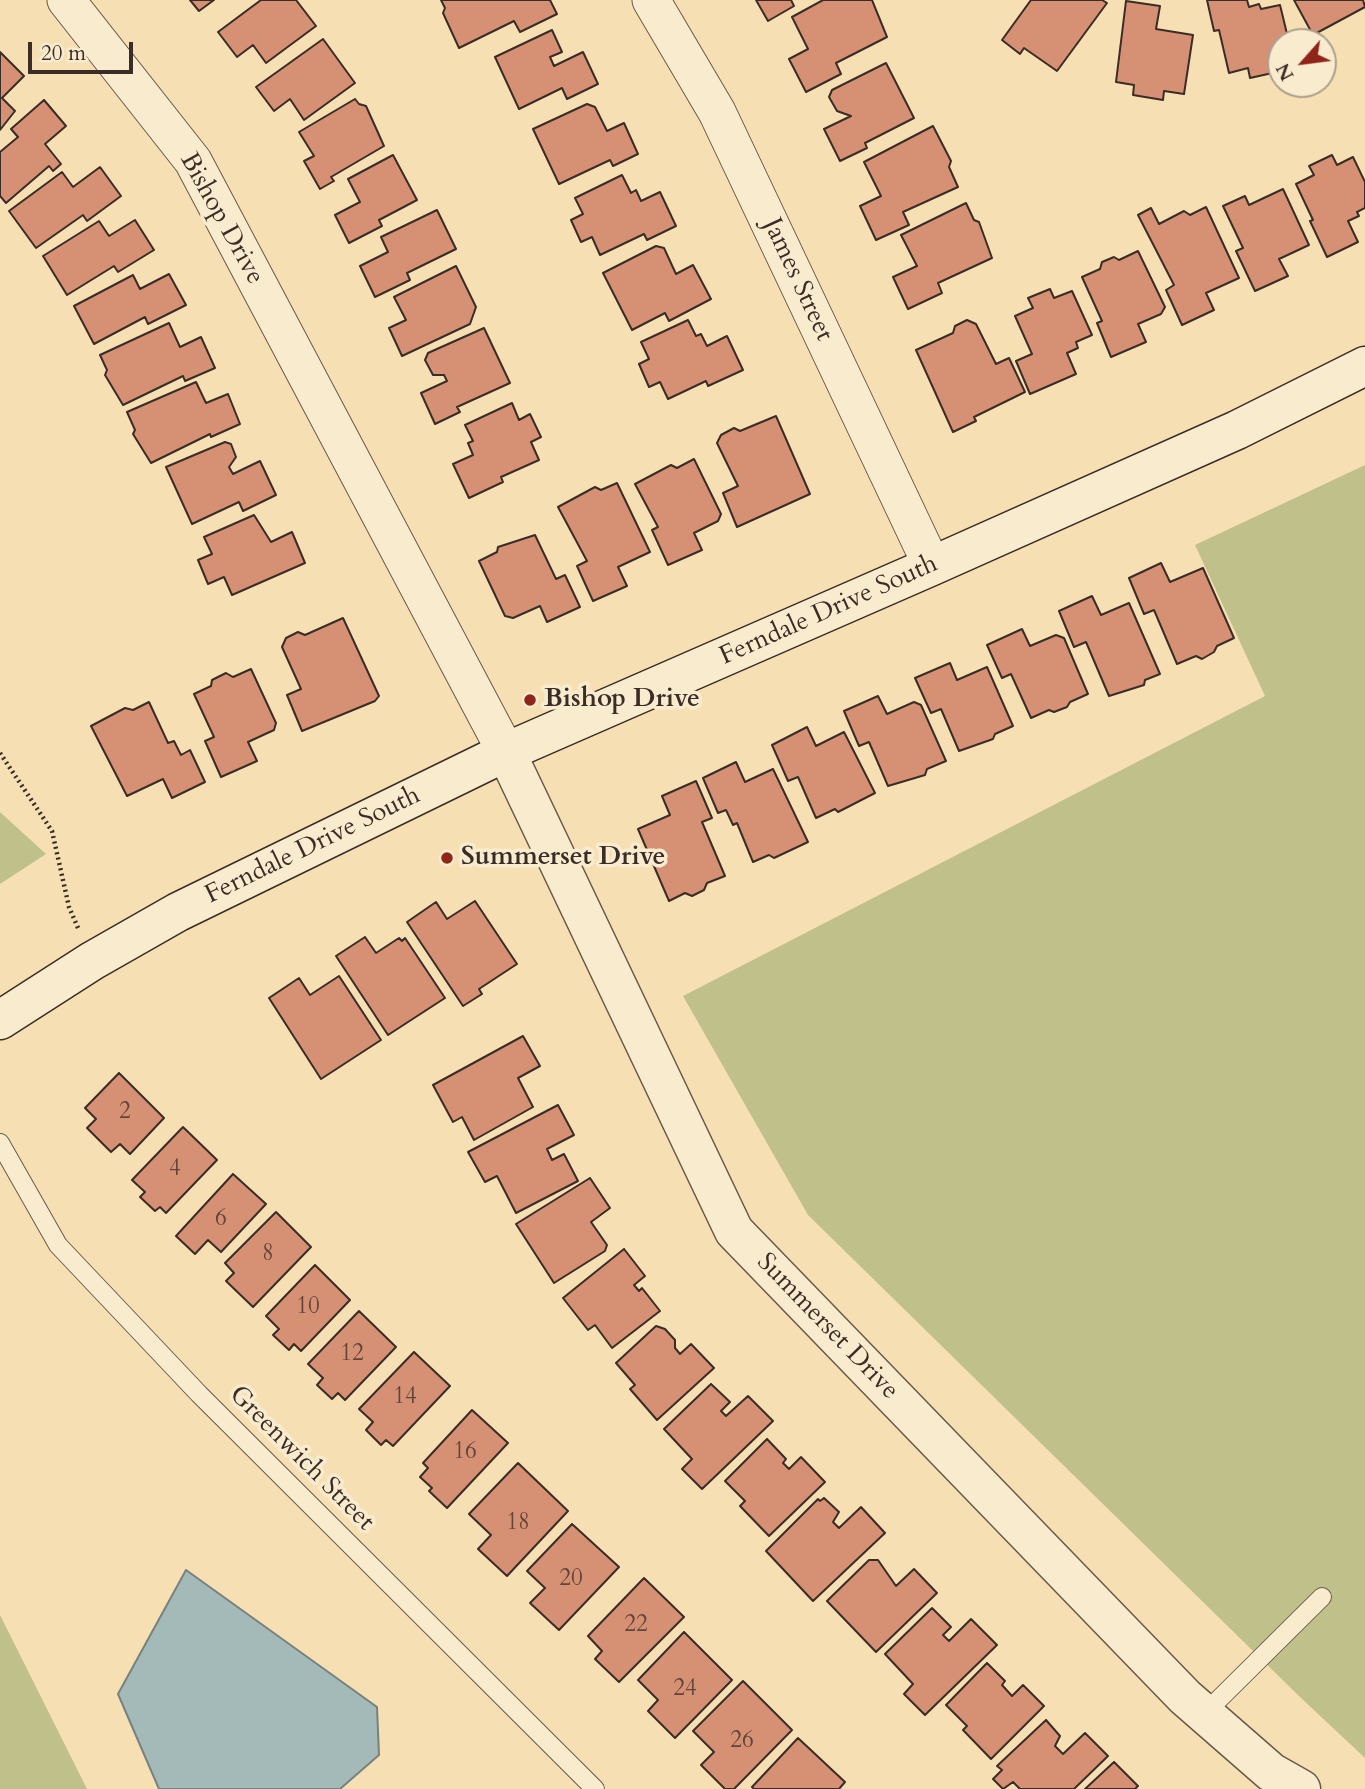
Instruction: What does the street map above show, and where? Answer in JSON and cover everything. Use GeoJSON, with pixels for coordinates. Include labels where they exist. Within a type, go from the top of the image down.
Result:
{"type":"FeatureCollection","features":[{"type":"Feature","properties":{"kind":"main road","name":"Ferndale Drive South"},"geometry":{"type":"LineString","coordinates":[[0,1020],[92,961],[178,912],[506,752],[1237,430],[1365,366]]}},
{"type":"Feature","properties":{"kind":"main road","name":"Summerset Drive"},"geometry":{"type":"LineString","coordinates":[[506,752],[734,1231],[1176,1688],[1271,1772],[1301,1789]]}},
{"type":"Feature","properties":{"kind":"street","name":"Bishop Drive"},"geometry":{"type":"LineString","coordinates":[[66,0],[193,161],[506,752]]}},
{"type":"Feature","properties":{"kind":"street","name":"James Street"},"geometry":{"type":"LineString","coordinates":[[650,0],[717,111],[932,566]]}},
{"type":"Feature","properties":{"kind":"lane","name":"Greenwich Street"},"geometry":{"type":"LineString","coordinates":[[0,1143],[58,1245],[199,1394],[595,1789]]}},
{"type":"Feature","properties":{"kind":"lane"},"geometry":{"type":"LineString","coordinates":[[1204,1714],[1322,1597]]}},
{"type":"Feature","properties":{"kind":"path"},"geometry":{"type":"LineString","coordinates":[[0,753],[52,831],[69,907],[92,961]]}},
{"type":"Feature","properties":{"kind":"green space"},"geometry":{"type":"Polygon","coordinates":[[[1365,465],[1365,1758],[808,1215],[683,996],[1265,696],[1195,545],[1365,465]]]}},
{"type":"Feature","properties":{"kind":"green space"},"geometry":{"type":"Polygon","coordinates":[[[0,812],[46,854],[0,884],[0,812]]]}},
{"type":"Feature","properties":{"kind":"green space"},"geometry":{"type":"Polygon","coordinates":[[[0,1615],[87,1789],[0,1789],[0,1615]]]}},
{"type":"Feature","properties":{"kind":"water"},"geometry":{"type":"Polygon","coordinates":[[[186,1570],[377,1707],[379,1755],[340,1789],[159,1789],[118,1694],[186,1570]]]}},
{"type":"Feature","properties":{"kind":"building"},"geometry":{"type":"Polygon","coordinates":[[[190,0],[214,0],[199,11],[190,0]]]}},
{"type":"Feature","properties":{"kind":"building"},"geometry":{"type":"Polygon","coordinates":[[[261,0],[296,0],[316,26],[266,63],[253,45],[237,57],[218,32],[261,0]]]}},
{"type":"Feature","properties":{"kind":"building"},"geometry":{"type":"Polygon","coordinates":[[[441,0],[550,0],[557,14],[520,32],[514,21],[459,48],[443,13],[445,8],[441,0]]]}},
{"type":"Feature","properties":{"kind":"building"},"geometry":{"type":"Polygon","coordinates":[[[756,0],[791,0],[794,6],[768,21],[756,0]]]}},
{"type":"Feature","properties":{"kind":"building"},"geometry":{"type":"Polygon","coordinates":[[[823,0],[872,0],[887,37],[836,63],[841,74],[806,92],[789,59],[808,49],[792,17],[823,0]]]}},
{"type":"Feature","properties":{"kind":"building"},"geometry":{"type":"Polygon","coordinates":[[[1031,0],[1102,0],[1107,3],[1057,71],[1024,48],[1020,54],[1002,40],[1031,0]]]}},
{"type":"Feature","properties":{"kind":"building"},"geometry":{"type":"Polygon","coordinates":[[[1207,0],[1247,0],[1249,7],[1259,4],[1261,9],[1280,5],[1286,28],[1267,28],[1267,74],[1250,78],[1248,68],[1229,73],[1219,30],[1214,31],[1207,0]]]}},
{"type":"Feature","properties":{"kind":"building"},"geometry":{"type":"Polygon","coordinates":[[[1294,0],[1363,0],[1365,7],[1326,28],[1309,28],[1294,0]]]}},
{"type":"Feature","properties":{"kind":"building"},"geometry":{"type":"Polygon","coordinates":[[[1126,1],[1160,6],[1156,29],[1193,35],[1184,94],[1164,91],[1163,100],[1133,95],[1134,85],[1116,82],[1126,1]]]}},
{"type":"Feature","properties":{"kind":"building"},"geometry":{"type":"Polygon","coordinates":[[[552,30],[562,52],[550,57],[554,66],[583,52],[598,84],[567,99],[562,88],[519,109],[495,57],[552,30]]]}},
{"type":"Feature","properties":{"kind":"building"},"geometry":{"type":"Polygon","coordinates":[[[323,39],[355,83],[304,120],[290,99],[274,111],[256,87],[323,39]]]}},
{"type":"Feature","properties":{"kind":"building"},"geometry":{"type":"Polygon","coordinates":[[[0,52],[24,76],[2,98],[15,111],[0,130],[0,52]]]}},
{"type":"Feature","properties":{"kind":"building"},"geometry":{"type":"Polygon","coordinates":[[[886,63],[914,118],[865,143],[867,148],[840,161],[824,129],[851,116],[837,111],[829,97],[832,90],[886,63]]]}},
{"type":"Feature","properties":{"kind":"building"},"geometry":{"type":"Polygon","coordinates":[[[355,99],[366,106],[384,146],[331,177],[334,181],[320,189],[304,161],[314,156],[299,132],[355,99]]]}},
{"type":"Feature","properties":{"kind":"building"},"geometry":{"type":"Polygon","coordinates":[[[44,100],[66,126],[45,144],[61,164],[53,171],[49,166],[6,203],[0,196],[0,152],[18,137],[11,129],[44,100]]]}},
{"type":"Feature","properties":{"kind":"building"},"geometry":{"type":"Polygon","coordinates":[[[587,104],[595,107],[607,131],[624,123],[638,154],[613,166],[610,160],[559,184],[533,129],[587,104]]]}},
{"type":"Feature","properties":{"kind":"building"},"geometry":{"type":"Polygon","coordinates":[[[933,126],[951,161],[949,167],[958,187],[903,212],[909,225],[876,240],[860,206],[881,196],[864,162],[933,126]]]}},
{"type":"Feature","properties":{"kind":"building"},"geometry":{"type":"Polygon","coordinates":[[[393,155],[417,200],[379,220],[382,226],[349,243],[335,215],[360,202],[348,179],[393,155]]]}},
{"type":"Feature","properties":{"kind":"building"},"geometry":{"type":"Polygon","coordinates":[[[1332,155],[1337,165],[1353,157],[1365,182],[1365,208],[1357,212],[1359,216],[1348,221],[1358,242],[1327,257],[1296,184],[1314,175],[1309,166],[1332,155]]]}},
{"type":"Feature","properties":{"kind":"building"},"geometry":{"type":"Polygon","coordinates":[[[100,167],[121,196],[87,221],[83,215],[36,248],[9,211],[62,172],[73,187],[100,167]]]}},
{"type":"Feature","properties":{"kind":"building"},"geometry":{"type":"Polygon","coordinates":[[[622,175],[631,193],[636,190],[641,201],[660,192],[676,226],[647,240],[644,234],[600,255],[592,237],[581,242],[571,220],[583,214],[575,198],[622,175]]]}},
{"type":"Feature","properties":{"kind":"building"},"geometry":{"type":"Polygon","coordinates":[[[1283,189],[1309,245],[1279,259],[1288,276],[1255,291],[1236,251],[1243,248],[1223,206],[1245,196],[1249,205],[1283,189]]]}},
{"type":"Feature","properties":{"kind":"building"},"geometry":{"type":"Polygon","coordinates":[[[966,203],[974,220],[979,222],[992,258],[938,283],[942,293],[908,309],[893,277],[917,266],[901,235],[966,203]]]}},
{"type":"Feature","properties":{"kind":"building"},"geometry":{"type":"Polygon","coordinates":[[[1206,207],[1239,278],[1206,293],[1214,310],[1182,325],[1166,290],[1174,285],[1138,215],[1151,208],[1159,224],[1184,211],[1190,215],[1206,207]]]}},
{"type":"Feature","properties":{"kind":"building"},"geometry":{"type":"Polygon","coordinates":[[[437,210],[456,249],[407,273],[410,280],[375,297],[360,266],[388,252],[381,237],[437,210]]]}},
{"type":"Feature","properties":{"kind":"building"},"geometry":{"type":"Polygon","coordinates":[[[135,220],[154,250],[118,272],[114,266],[67,295],[43,256],[99,221],[109,236],[135,220]]]}},
{"type":"Feature","properties":{"kind":"building"},"geometry":{"type":"Polygon","coordinates":[[[656,246],[664,248],[676,274],[693,265],[711,299],[669,321],[665,313],[632,330],[603,273],[656,246]]]}},
{"type":"Feature","properties":{"kind":"building"},"geometry":{"type":"Polygon","coordinates":[[[1138,251],[1165,307],[1161,314],[1138,324],[1146,342],[1111,357],[1097,323],[1102,321],[1082,277],[1100,269],[1102,262],[1114,257],[1119,260],[1138,251]]]}},
{"type":"Feature","properties":{"kind":"building"},"geometry":{"type":"Polygon","coordinates":[[[456,266],[476,307],[470,324],[402,356],[389,328],[406,320],[394,297],[456,266]]]}},
{"type":"Feature","properties":{"kind":"building"},"geometry":{"type":"Polygon","coordinates":[[[169,274],[186,305],[148,324],[145,317],[94,344],[74,306],[133,275],[140,289],[169,274]]]}},
{"type":"Feature","properties":{"kind":"building"},"geometry":{"type":"Polygon","coordinates":[[[1050,289],[1054,298],[1072,291],[1092,335],[1076,342],[1078,348],[1067,353],[1076,374],[1030,394],[1016,361],[1032,354],[1015,316],[1033,308],[1028,298],[1050,289]]]}},
{"type":"Feature","properties":{"kind":"building"},"geometry":{"type":"Polygon","coordinates":[[[688,320],[696,336],[701,334],[707,346],[727,336],[743,370],[708,386],[706,381],[668,399],[660,382],[649,387],[639,364],[649,359],[641,342],[688,320]]]}},
{"type":"Feature","properties":{"kind":"building"},"geometry":{"type":"Polygon","coordinates":[[[967,320],[976,324],[996,364],[1009,358],[1025,392],[974,417],[976,421],[953,432],[916,350],[953,333],[955,326],[967,320]]]}},
{"type":"Feature","properties":{"kind":"building"},"geometry":{"type":"Polygon","coordinates":[[[169,323],[180,347],[201,337],[215,368],[185,381],[183,376],[123,405],[105,375],[107,370],[100,355],[169,323]]]}},
{"type":"Feature","properties":{"kind":"building"},"geometry":{"type":"Polygon","coordinates":[[[484,328],[510,383],[457,407],[460,412],[435,424],[421,393],[447,381],[444,375],[433,375],[425,360],[428,353],[484,328]]]}},
{"type":"Feature","properties":{"kind":"building"},"geometry":{"type":"Polygon","coordinates":[[[196,382],[206,403],[228,394],[240,424],[211,437],[210,434],[151,463],[133,434],[135,430],[127,412],[196,382]]]}},
{"type":"Feature","properties":{"kind":"building"},"geometry":{"type":"Polygon","coordinates":[[[512,403],[519,420],[530,414],[541,437],[531,442],[539,460],[501,477],[503,482],[469,498],[453,464],[473,455],[468,443],[473,441],[465,425],[512,403]]]}},
{"type":"Feature","properties":{"kind":"building"},"geometry":{"type":"Polygon","coordinates":[[[776,416],[810,494],[737,527],[723,493],[738,486],[717,443],[721,435],[734,428],[740,431],[776,416]]]}},
{"type":"Feature","properties":{"kind":"building"},"geometry":{"type":"Polygon","coordinates":[[[225,442],[231,444],[236,457],[229,467],[233,474],[260,461],[276,495],[243,511],[239,502],[192,524],[166,467],[225,442]]]}},
{"type":"Feature","properties":{"kind":"building"},"geometry":{"type":"Polygon","coordinates":[[[694,459],[721,514],[718,521],[694,533],[702,550],[668,565],[652,530],[658,527],[635,484],[671,465],[677,468],[694,459]]]}},
{"type":"Feature","properties":{"kind":"building"},"geometry":{"type":"Polygon","coordinates":[[[617,483],[650,552],[618,567],[627,586],[593,601],[577,566],[587,561],[558,507],[595,487],[601,490],[617,483]]]}},
{"type":"Feature","properties":{"kind":"building"},"geometry":{"type":"Polygon","coordinates":[[[254,515],[271,542],[292,532],[305,563],[232,595],[224,577],[208,584],[198,560],[212,554],[204,537],[254,515]]]}},
{"type":"Feature","properties":{"kind":"building"},"geometry":{"type":"Polygon","coordinates":[[[535,535],[556,579],[565,575],[580,607],[547,622],[540,606],[513,618],[505,616],[479,561],[497,552],[498,547],[535,535]]]}},
{"type":"Feature","properties":{"kind":"building"},"geometry":{"type":"Polygon","coordinates":[[[1161,563],[1170,582],[1203,568],[1234,638],[1217,646],[1214,652],[1202,659],[1196,656],[1177,664],[1154,610],[1144,614],[1129,578],[1161,563]]]}},
{"type":"Feature","properties":{"kind":"building"},"geometry":{"type":"Polygon","coordinates":[[[1092,596],[1101,615],[1129,603],[1160,674],[1145,680],[1144,685],[1109,696],[1086,642],[1074,647],[1059,611],[1092,596]]]}},
{"type":"Feature","properties":{"kind":"building"},"geometry":{"type":"Polygon","coordinates":[[[343,618],[379,696],[375,701],[302,731],[287,695],[301,689],[282,647],[286,638],[298,632],[305,635],[343,618]]]}},
{"type":"Feature","properties":{"kind":"building"},"geometry":{"type":"Polygon","coordinates":[[[1022,629],[1030,646],[1056,635],[1064,638],[1088,694],[1070,702],[1067,707],[1054,712],[1049,710],[1031,718],[1011,674],[1002,678],[987,645],[1022,629]]]}},
{"type":"Feature","properties":{"kind":"building"},"geometry":{"type":"Polygon","coordinates":[[[950,663],[957,680],[987,667],[1013,726],[995,734],[993,739],[959,751],[941,709],[931,713],[915,678],[950,663]]]}},
{"type":"Feature","properties":{"kind":"building"},"geometry":{"type":"Polygon","coordinates":[[[251,669],[276,723],[274,730],[248,742],[257,761],[221,777],[205,741],[214,737],[194,694],[211,686],[212,680],[226,673],[233,677],[251,669]]]}},
{"type":"Feature","properties":{"kind":"building"},"geometry":{"type":"Polygon","coordinates":[[[878,696],[887,714],[914,702],[921,705],[946,761],[927,769],[925,775],[888,786],[869,742],[859,746],[844,711],[878,696]]]}},
{"type":"Feature","properties":{"kind":"building"},"geometry":{"type":"Polygon","coordinates":[[[149,702],[168,743],[174,741],[181,755],[190,750],[205,782],[172,798],[163,779],[127,796],[91,726],[125,708],[133,710],[149,702]]]}},
{"type":"Feature","properties":{"kind":"building"},"geometry":{"type":"Polygon","coordinates":[[[807,727],[816,746],[844,732],[875,793],[838,812],[835,809],[816,818],[798,777],[788,781],[772,745],[807,727]]]}},
{"type":"Feature","properties":{"kind":"building"},"geometry":{"type":"Polygon","coordinates":[[[736,762],[745,782],[773,769],[808,842],[774,858],[769,855],[753,862],[737,823],[733,825],[726,810],[718,813],[703,778],[736,762]]]}},
{"type":"Feature","properties":{"kind":"building"},"geometry":{"type":"Polygon","coordinates":[[[696,781],[712,818],[702,822],[725,876],[707,883],[704,890],[692,896],[685,893],[669,901],[638,829],[670,815],[662,796],[696,781]]]}},
{"type":"Feature","properties":{"kind":"building"},"geometry":{"type":"Polygon","coordinates":[[[475,901],[517,964],[479,989],[482,994],[463,1006],[407,922],[436,902],[447,919],[475,901]]]}},
{"type":"Feature","properties":{"kind":"building"},"geometry":{"type":"Polygon","coordinates":[[[365,937],[376,953],[399,938],[402,941],[405,938],[445,998],[388,1035],[336,956],[365,937]]]}},
{"type":"Feature","properties":{"kind":"building"},"geometry":{"type":"Polygon","coordinates":[[[339,976],[381,1040],[321,1079],[269,998],[299,978],[310,995],[339,976]]]}},
{"type":"Feature","properties":{"kind":"building"},"geometry":{"type":"Polygon","coordinates":[[[523,1036],[540,1066],[518,1078],[533,1107],[474,1140],[462,1117],[453,1122],[433,1085],[523,1036]]]}},
{"type":"Feature","properties":{"kind":"building"},"geometry":{"type":"Polygon","coordinates":[[[119,1073],[164,1118],[130,1154],[120,1144],[111,1152],[87,1128],[96,1119],[85,1108],[119,1073]]]}},
{"type":"Feature","properties":{"kind":"building"},"geometry":{"type":"Polygon","coordinates":[[[558,1105],[574,1135],[547,1149],[552,1160],[564,1154],[578,1181],[516,1213],[497,1176],[485,1182],[468,1152],[558,1105]]]}},
{"type":"Feature","properties":{"kind":"building"},"geometry":{"type":"Polygon","coordinates":[[[183,1127],[217,1160],[166,1213],[160,1207],[155,1211],[140,1197],[145,1192],[132,1180],[183,1127]]]}},
{"type":"Feature","properties":{"kind":"building"},"geometry":{"type":"Polygon","coordinates":[[[233,1174],[266,1204],[221,1252],[208,1240],[195,1254],[176,1236],[233,1174]]]}},
{"type":"Feature","properties":{"kind":"building"},"geometry":{"type":"Polygon","coordinates":[[[590,1178],[610,1208],[591,1222],[607,1245],[605,1251],[554,1283],[516,1224],[590,1178]]]}},
{"type":"Feature","properties":{"kind":"building"},"geometry":{"type":"Polygon","coordinates":[[[276,1212],[311,1247],[253,1307],[226,1281],[234,1273],[225,1263],[276,1212]]]}},
{"type":"Feature","properties":{"kind":"building"},"geometry":{"type":"Polygon","coordinates":[[[624,1249],[645,1276],[634,1285],[639,1291],[642,1288],[660,1311],[612,1348],[595,1325],[588,1330],[563,1298],[624,1249]]]}},
{"type":"Feature","properties":{"kind":"building"},"geometry":{"type":"Polygon","coordinates":[[[315,1265],[350,1300],[301,1351],[294,1344],[289,1350],[273,1335],[279,1329],[266,1316],[315,1265]]]}},
{"type":"Feature","properties":{"kind":"building"},"geometry":{"type":"Polygon","coordinates":[[[359,1311],[396,1347],[345,1400],[338,1393],[332,1399],[317,1385],[323,1378],[308,1364],[359,1311]]]}},
{"type":"Feature","properties":{"kind":"building"},"geometry":{"type":"Polygon","coordinates":[[[656,1326],[665,1329],[675,1340],[675,1348],[680,1354],[691,1344],[714,1368],[657,1420],[630,1389],[635,1385],[616,1363],[656,1326]]]}},
{"type":"Feature","properties":{"kind":"building"},"geometry":{"type":"Polygon","coordinates":[[[414,1352],[450,1386],[393,1446],[386,1440],[381,1445],[366,1430],[373,1422],[359,1409],[414,1352]]]}},
{"type":"Feature","properties":{"kind":"building"},"geometry":{"type":"Polygon","coordinates":[[[711,1384],[730,1402],[721,1411],[726,1416],[748,1396],[773,1421],[702,1489],[682,1469],[692,1459],[664,1429],[711,1384]]]}},
{"type":"Feature","properties":{"kind":"building"},"geometry":{"type":"Polygon","coordinates":[[[472,1410],[508,1443],[447,1508],[429,1491],[432,1488],[420,1477],[428,1468],[423,1463],[472,1410]]]}},
{"type":"Feature","properties":{"kind":"building"},"geometry":{"type":"Polygon","coordinates":[[[767,1439],[786,1459],[783,1463],[789,1469],[801,1457],[825,1482],[769,1536],[740,1506],[745,1501],[725,1481],[767,1439]]]}},
{"type":"Feature","properties":{"kind":"building"},"geometry":{"type":"Polygon","coordinates":[[[518,1463],[568,1511],[507,1576],[478,1549],[491,1535],[469,1514],[518,1463]]]}},
{"type":"Feature","properties":{"kind":"building"},"geometry":{"type":"Polygon","coordinates":[[[824,1498],[839,1512],[833,1522],[839,1528],[861,1507],[885,1533],[813,1601],[766,1551],[818,1499],[820,1501],[824,1498]]]}},
{"type":"Feature","properties":{"kind":"building"},"geometry":{"type":"Polygon","coordinates":[[[572,1524],[619,1567],[559,1630],[530,1603],[545,1588],[527,1571],[572,1524]]]}},
{"type":"Feature","properties":{"kind":"building"},"geometry":{"type":"Polygon","coordinates":[[[869,1560],[878,1560],[896,1586],[914,1569],[937,1593],[876,1652],[827,1601],[869,1560]]]}},
{"type":"Feature","properties":{"kind":"building"},"geometry":{"type":"Polygon","coordinates":[[[644,1578],[684,1617],[619,1682],[595,1659],[602,1651],[588,1636],[644,1578]]]}},
{"type":"Feature","properties":{"kind":"building"},"geometry":{"type":"Polygon","coordinates":[[[932,1608],[951,1627],[943,1635],[949,1641],[971,1619],[997,1645],[925,1715],[904,1694],[913,1684],[885,1654],[932,1608]]]}},
{"type":"Feature","properties":{"kind":"building"},"geometry":{"type":"Polygon","coordinates":[[[684,1632],[732,1680],[675,1738],[648,1711],[658,1700],[638,1680],[684,1632]]]}},
{"type":"Feature","properties":{"kind":"building"},"geometry":{"type":"Polygon","coordinates":[[[987,1663],[1005,1681],[1002,1685],[1012,1696],[1023,1685],[1044,1706],[991,1759],[963,1730],[967,1726],[946,1705],[987,1663]]]}},
{"type":"Feature","properties":{"kind":"building"},"geometry":{"type":"Polygon","coordinates":[[[743,1681],[792,1730],[734,1789],[725,1789],[701,1765],[714,1752],[693,1731],[743,1681]]]}},
{"type":"Feature","properties":{"kind":"building"},"geometry":{"type":"Polygon","coordinates":[[[1046,1720],[1060,1736],[1055,1746],[1063,1754],[1085,1733],[1108,1756],[1074,1789],[1020,1789],[1013,1782],[1003,1789],[993,1779],[1002,1770],[997,1766],[1046,1720]]]}},
{"type":"Feature","properties":{"kind":"building"},"geometry":{"type":"Polygon","coordinates":[[[798,1738],[845,1782],[839,1789],[754,1789],[752,1787],[798,1738]]]}},
{"type":"Feature","properties":{"kind":"building"},"geometry":{"type":"Polygon","coordinates":[[[1114,1762],[1138,1786],[1135,1789],[1085,1789],[1114,1762]]]}},
{"type":"Feature","properties":{"kind":"place","name":"Bishop Drive"},"geometry":{"type":"Point","coordinates":[530,700]}},
{"type":"Feature","properties":{"kind":"place","name":"Summerset Drive"},"geometry":{"type":"Point","coordinates":[447,858]}}]}
